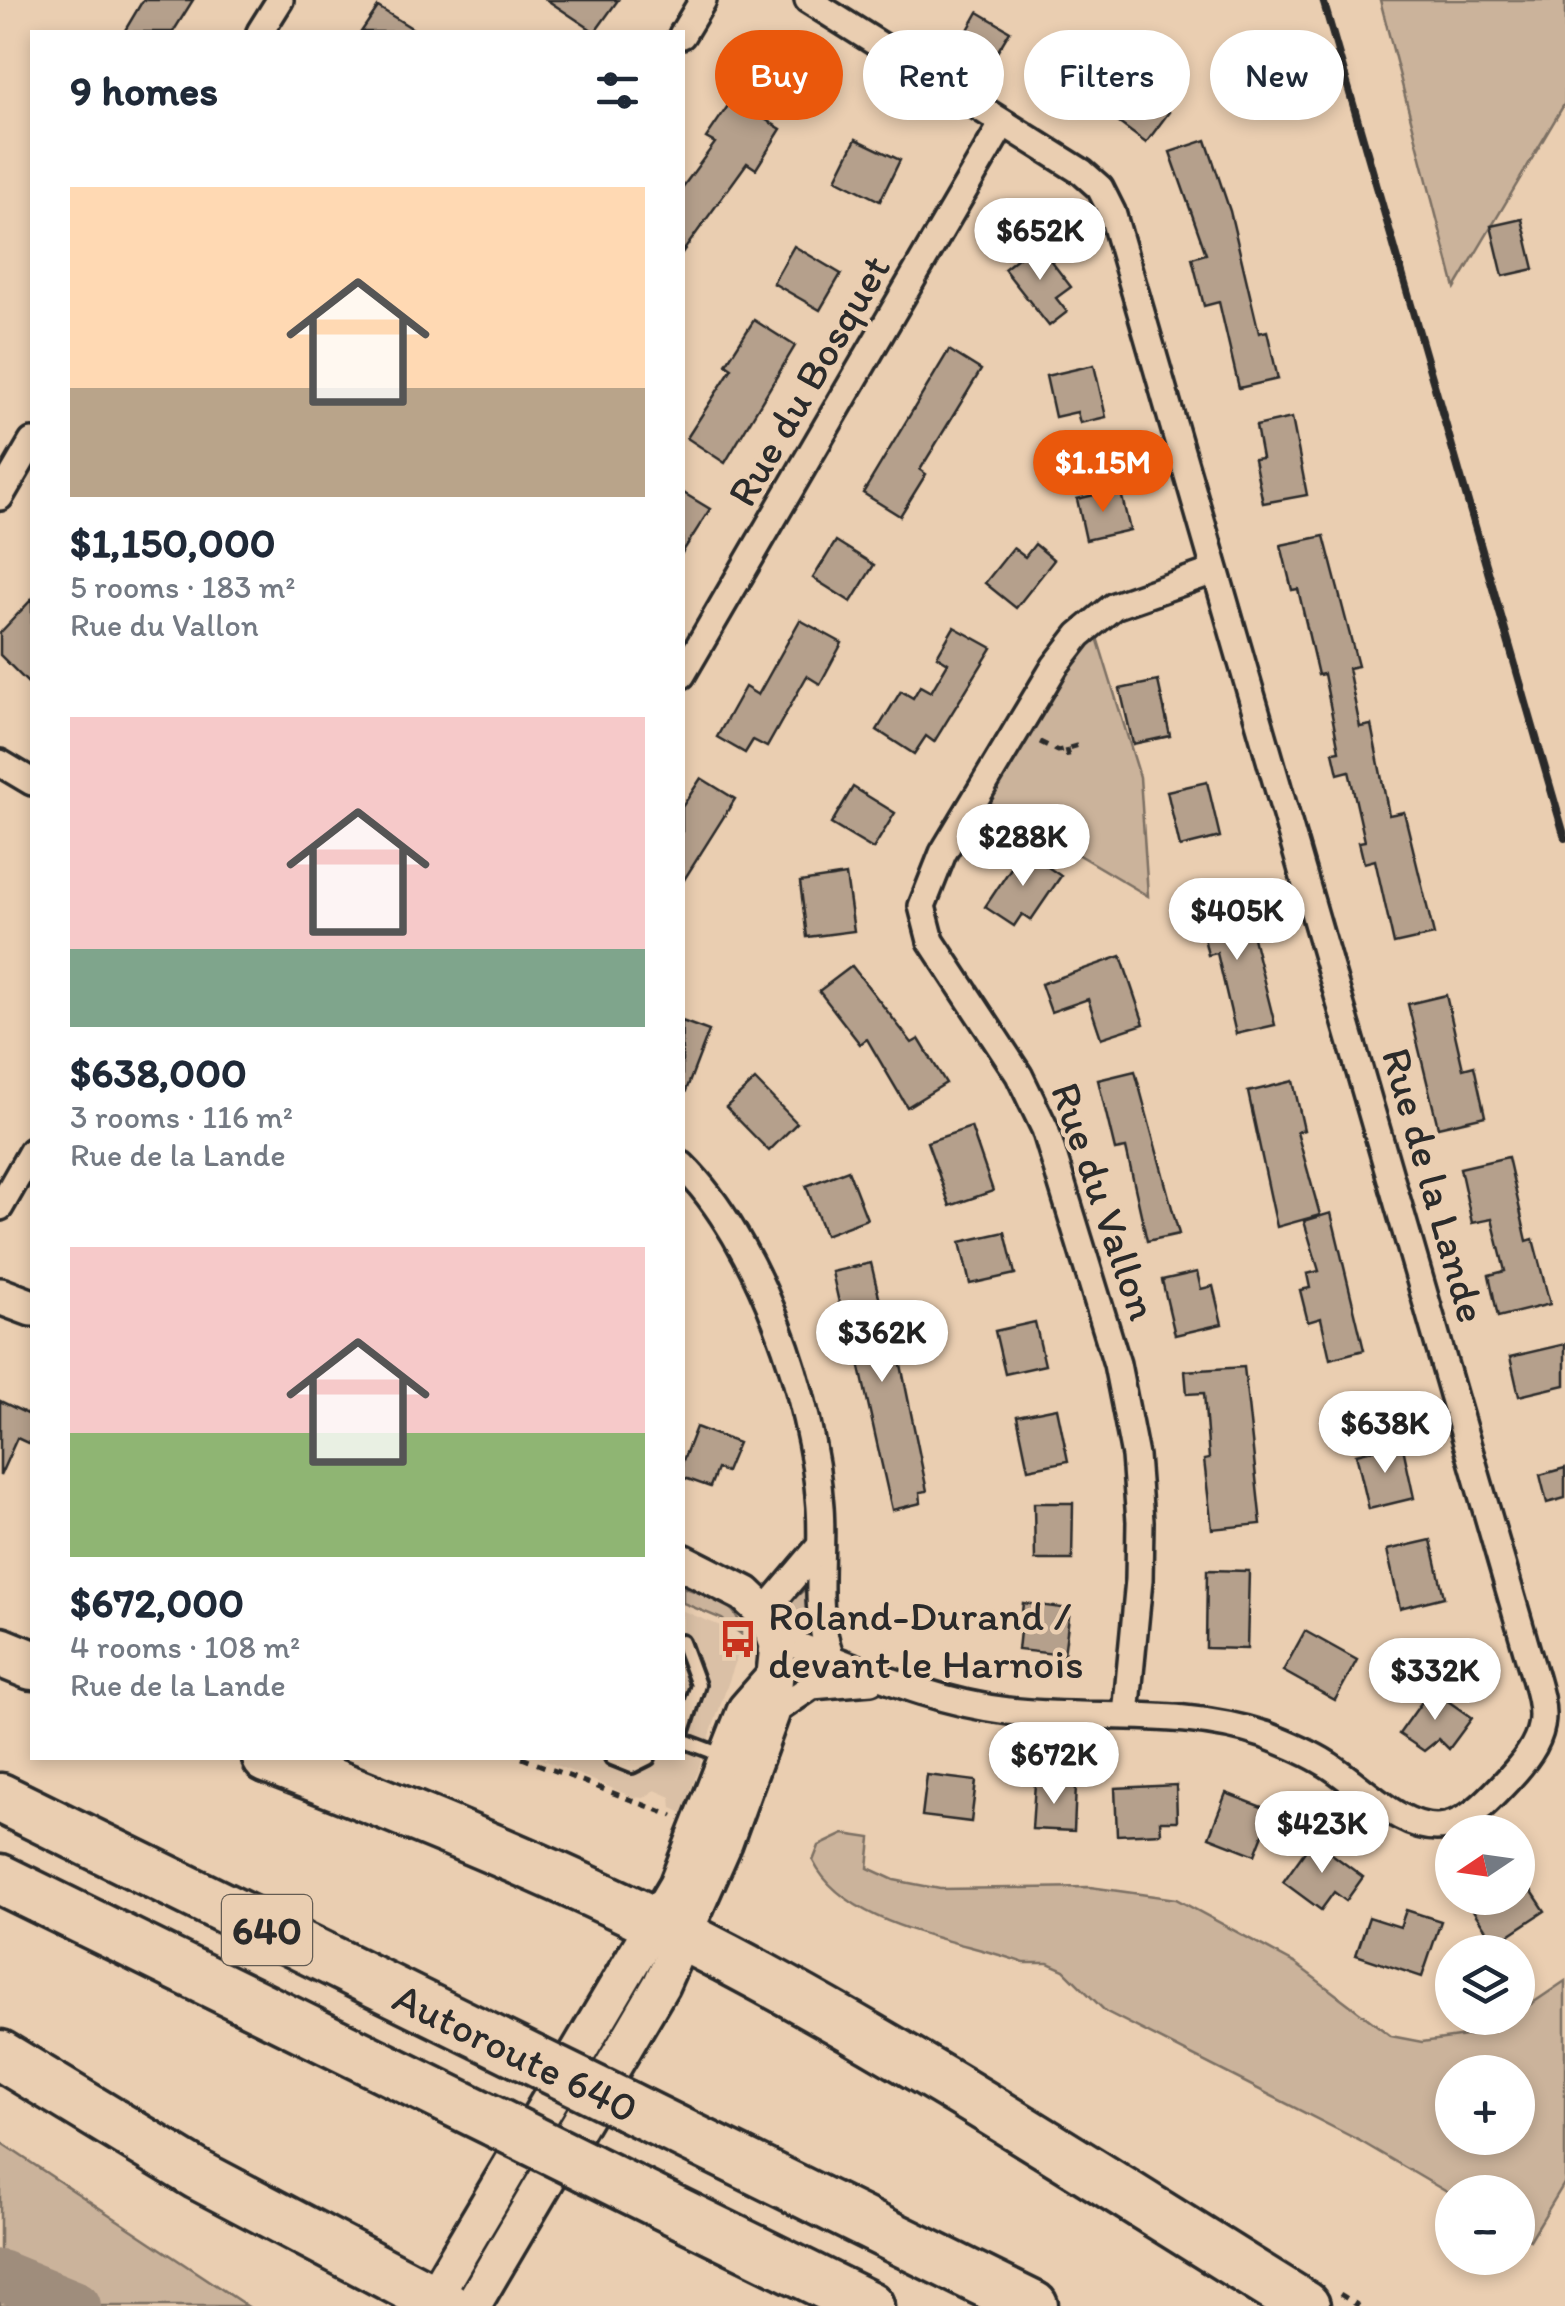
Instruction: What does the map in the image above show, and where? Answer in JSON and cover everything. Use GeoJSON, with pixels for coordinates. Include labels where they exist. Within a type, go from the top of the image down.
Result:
{"type":"FeatureCollection","features":[{"type":"Feature","properties":{"kind":"highway"},"geometry":{"type":"LineString","coordinates":[[0,1652],[30,1664]]}},
{"type":"Feature","properties":{"kind":"highway"},"geometry":{"type":"LineString","coordinates":[[272,1760],[489,1847],[669,1930],[920,2067],[1305,2306]]}},
{"type":"Feature","properties":{"kind":"highway","name":"Autoroute 640"},"geometry":{"type":"LineString","coordinates":[[0,1798],[1033,2306]]}},
{"type":"Feature","properties":{"kind":"highway","name":"Autoroute 640"},"geometry":{"type":"LineString","coordinates":[[0,1878],[869,2306]]}},
{"type":"Feature","properties":{"kind":"highway"},"geometry":{"type":"LineString","coordinates":[[0,2056],[155,2151],[445,2304]]}},
{"type":"Feature","properties":{"kind":"highway"},"geometry":{"type":"LineString","coordinates":[[352,2258],[375,2306]]}},
{"type":"Feature","properties":{"kind":"street"},"geometry":{"type":"LineString","coordinates":[[261,30],[280,0]]}},
{"type":"Feature","properties":{"kind":"street"},"geometry":{"type":"LineString","coordinates":[[685,30],[703,0]]}},
{"type":"Feature","properties":{"kind":"street","name":"Rue de la Lande"},"geometry":{"type":"LineString","coordinates":[[771,1625],[882,1682],[1007,1710],[1198,1720],[1266,1736],[1325,1763],[1406,1818],[1437,1827],[1463,1820],[1488,1800],[1531,1755],[1543,1726],[1540,1696],[1470,1447],[1107,199],[1082,172],[808,0]]}},
{"type":"Feature","properties":{"kind":"street","name":"Rue du Bosquet"},"geometry":{"type":"LineString","coordinates":[[685,671],[1002,124]]}},
{"type":"Feature","properties":{"kind":"street"},"geometry":{"type":"LineString","coordinates":[[0,496],[30,445]]}},
{"type":"Feature","properties":{"kind":"street","name":"Rue du Vallon"},"geometry":{"type":"LineString","coordinates":[[1126,1715],[1140,1521],[1135,1456],[1117,1364],[1037,1109],[1008,1057],[931,942],[922,906],[943,853],[1055,666],[1079,634],[1114,606],[1214,571]]}},
{"type":"Feature","properties":{"kind":"street"},"geometry":{"type":"LineString","coordinates":[[0,763],[30,781]]}},
{"type":"Feature","properties":{"kind":"street"},"geometry":{"type":"LineString","coordinates":[[0,1207],[30,1154]]}},
{"type":"Feature","properties":{"kind":"street"},"geometry":{"type":"LineString","coordinates":[[685,1169],[736,1233],[770,1306],[812,1456],[820,1509],[818,1621],[831,1658]]}},
{"type":"Feature","properties":{"kind":"street"},"geometry":{"type":"LineString","coordinates":[[0,1296],[30,1307]]}},
{"type":"Feature","properties":{"kind":"street"},"geometry":{"type":"LineString","coordinates":[[669,1930],[771,1714],[771,1625],[820,1548]]}},
{"type":"Feature","properties":{"kind":"street"},"geometry":{"type":"LineString","coordinates":[[685,1564],[745,1594],[771,1625]]}},
{"type":"Feature","properties":{"kind":"street"},"geometry":{"type":"LineString","coordinates":[[445,2304],[661,1985],[669,1930],[690,1859],[746,1708],[774,1677]]}},
{"type":"Feature","properties":{"kind":"street","name":"Rue de la Lande"},"geometry":{"type":"LineString","coordinates":[[771,1714],[812,1686],[882,1682]]}},
{"type":"Feature","properties":{"kind":"lane"},"geometry":{"type":"LineString","coordinates":[[685,1650],[698,1685],[685,1727]]}},
{"type":"Feature","properties":{"kind":"lane"},"geometry":{"type":"LineString","coordinates":[[685,1690],[698,1685]]}},
{"type":"Feature","properties":{"kind":"lane"},"geometry":{"type":"LineString","coordinates":[[685,1738],[728,1758]]}},
{"type":"Feature","properties":{"kind":"path"},"geometry":{"type":"LineString","coordinates":[[1028,737],[1058,751],[1084,744]]}},
{"type":"Feature","properties":{"kind":"path"},"geometry":{"type":"LineString","coordinates":[[1066,748],[1069,761]]}},
{"type":"Feature","properties":{"kind":"path"},"geometry":{"type":"LineString","coordinates":[[527,1760],[685,1820]]}},
{"type":"Feature","properties":{"kind":"shaded area"},"geometry":{"type":"Polygon","coordinates":[[[1380,0],[1565,0],[1565,103],[1455,288],[1380,0]]]}},
{"type":"Feature","properties":{"kind":"shaded area"},"geometry":{"type":"Polygon","coordinates":[[[1096,634],[1140,777],[1148,896],[989,802],[1062,678],[1096,634]]]}},
{"type":"Feature","properties":{"kind":"shaded area"},"geometry":{"type":"Polygon","coordinates":[[[685,1588],[729,1608],[740,1623],[741,1634],[722,1619],[685,1604],[685,1588]]]}},
{"type":"Feature","properties":{"kind":"shaded area"},"geometry":{"type":"Polygon","coordinates":[[[807,1588],[810,1631],[806,1634],[796,1625],[788,1603],[807,1588]]]}},
{"type":"Feature","properties":{"kind":"shaded area"},"geometry":{"type":"Polygon","coordinates":[[[685,1612],[723,1627],[739,1652],[683,1813],[672,1808],[671,1797],[655,1790],[644,1798],[544,1760],[685,1760],[685,1612]]]}},
{"type":"Feature","properties":{"kind":"shaded area"},"geometry":{"type":"Polygon","coordinates":[[[844,1834],[871,1838],[868,1868],[894,1880],[940,1889],[1090,1887],[1176,1899],[1296,1964],[1391,2036],[1422,2042],[1473,2035],[1535,2035],[1535,2001],[1565,1981],[1565,2182],[1535,2232],[1535,2175],[1435,2175],[1435,2185],[1360,2141],[1105,2011],[1064,1970],[1048,1963],[1024,1963],[877,1916],[829,1884],[813,1861],[819,1846],[844,1834]]]}},
{"type":"Feature","properties":{"kind":"shaded area"},"geometry":{"type":"Polygon","coordinates":[[[0,2142],[247,2306],[0,2306],[0,2142]]]}},
{"type":"Feature","properties":{"kind":"building"},"geometry":{"type":"Polygon","coordinates":[[[143,0],[193,0],[174,30],[125,30],[143,0]]]}},
{"type":"Feature","properties":{"kind":"building"},"geometry":{"type":"Polygon","coordinates":[[[547,0],[618,0],[596,30],[547,0]]]}},
{"type":"Feature","properties":{"kind":"building"},"geometry":{"type":"Polygon","coordinates":[[[378,7],[415,30],[362,30],[378,7]]]}},
{"type":"Feature","properties":{"kind":"building"},"geometry":{"type":"Polygon","coordinates":[[[978,12],[1010,31],[1004,41],[1004,30],[968,30],[978,12]]]}},
{"type":"Feature","properties":{"kind":"building"},"geometry":{"type":"Polygon","coordinates":[[[718,120],[766,120],[781,129],[756,169],[747,163],[685,249],[685,184],[715,143],[706,138],[718,120]]]}},
{"type":"Feature","properties":{"kind":"building"},"geometry":{"type":"Polygon","coordinates":[[[1115,120],[1163,120],[1146,143],[1115,120]]]}},
{"type":"Feature","properties":{"kind":"building"},"geometry":{"type":"Polygon","coordinates":[[[856,139],[900,160],[880,201],[836,179],[856,139]]]}},
{"type":"Feature","properties":{"kind":"building"},"geometry":{"type":"Polygon","coordinates":[[[1206,140],[1230,211],[1259,333],[1267,331],[1278,379],[1239,388],[1219,302],[1204,306],[1192,258],[1206,254],[1170,152],[1206,140]]]}},
{"type":"Feature","properties":{"kind":"building"},"geometry":{"type":"Polygon","coordinates":[[[1522,219],[1534,269],[1503,276],[1491,226],[1522,219]]]}},
{"type":"Feature","properties":{"kind":"building"},"geometry":{"type":"Polygon","coordinates":[[[1037,243],[1071,287],[1056,298],[1067,312],[1049,326],[1004,269],[1037,243]]]}},
{"type":"Feature","properties":{"kind":"building"},"geometry":{"type":"Polygon","coordinates":[[[794,246],[841,274],[820,310],[773,283],[794,246]]]}},
{"type":"Feature","properties":{"kind":"building"},"geometry":{"type":"Polygon","coordinates":[[[754,320],[795,346],[725,463],[687,438],[732,368],[726,364],[754,320]]]}},
{"type":"Feature","properties":{"kind":"building"},"geometry":{"type":"Polygon","coordinates":[[[949,350],[981,370],[920,470],[926,474],[900,516],[863,493],[949,350]]]}},
{"type":"Feature","properties":{"kind":"building"},"geometry":{"type":"Polygon","coordinates":[[[1094,365],[1106,417],[1080,423],[1077,412],[1055,417],[1046,376],[1094,365]]]}},
{"type":"Feature","properties":{"kind":"building"},"geometry":{"type":"Polygon","coordinates":[[[1292,418],[1307,495],[1263,503],[1254,459],[1262,458],[1256,426],[1292,418]]]}},
{"type":"Feature","properties":{"kind":"building"},"geometry":{"type":"Polygon","coordinates":[[[1120,489],[1130,530],[1086,540],[1077,499],[1120,489]]]}},
{"type":"Feature","properties":{"kind":"building"},"geometry":{"type":"Polygon","coordinates":[[[685,494],[710,509],[685,548],[685,494]]]}},
{"type":"Feature","properties":{"kind":"building"},"geometry":{"type":"Polygon","coordinates":[[[1324,536],[1358,666],[1348,668],[1360,727],[1371,725],[1389,815],[1404,812],[1434,935],[1394,944],[1375,860],[1364,863],[1359,842],[1365,841],[1349,771],[1338,774],[1333,752],[1339,751],[1324,674],[1318,675],[1298,589],[1292,590],[1281,545],[1324,536]]]}},
{"type":"Feature","properties":{"kind":"building"},"geometry":{"type":"Polygon","coordinates":[[[836,541],[874,565],[851,602],[813,578],[836,541]]]}},
{"type":"Feature","properties":{"kind":"building"},"geometry":{"type":"Polygon","coordinates":[[[1035,544],[1054,560],[1016,608],[985,583],[1013,548],[1025,557],[1035,544]]]}},
{"type":"Feature","properties":{"kind":"building"},"geometry":{"type":"Polygon","coordinates":[[[30,601],[30,685],[0,655],[0,633],[30,601]]]}},
{"type":"Feature","properties":{"kind":"building"},"geometry":{"type":"Polygon","coordinates":[[[800,620],[842,643],[820,684],[807,676],[767,747],[753,740],[745,753],[717,737],[745,687],[758,695],[800,620]]]}},
{"type":"Feature","properties":{"kind":"building"},"geometry":{"type":"Polygon","coordinates":[[[954,627],[992,648],[934,742],[926,736],[914,754],[877,730],[901,691],[913,698],[920,686],[931,692],[948,663],[937,656],[954,627]]]}},
{"type":"Feature","properties":{"kind":"building"},"geometry":{"type":"Polygon","coordinates":[[[1158,681],[1170,736],[1133,744],[1120,689],[1158,681]]]}},
{"type":"Feature","properties":{"kind":"building"},"geometry":{"type":"Polygon","coordinates":[[[701,778],[735,799],[685,878],[685,802],[701,778]]]}},
{"type":"Feature","properties":{"kind":"building"},"geometry":{"type":"Polygon","coordinates":[[[1207,782],[1220,837],[1180,847],[1167,791],[1207,782]]]}},
{"type":"Feature","properties":{"kind":"building"},"geometry":{"type":"Polygon","coordinates":[[[853,787],[895,813],[873,849],[831,824],[853,787]]]}},
{"type":"Feature","properties":{"kind":"building"},"geometry":{"type":"Polygon","coordinates":[[[1023,850],[1061,876],[1031,920],[1022,914],[1014,926],[985,907],[1023,850]]]}},
{"type":"Feature","properties":{"kind":"building"},"geometry":{"type":"Polygon","coordinates":[[[846,875],[854,931],[807,937],[800,882],[846,875]]]}},
{"type":"Feature","properties":{"kind":"building"},"geometry":{"type":"Polygon","coordinates":[[[1243,898],[1275,1025],[1236,1034],[1217,953],[1208,955],[1197,908],[1243,898]]]}},
{"type":"Feature","properties":{"kind":"building"},"geometry":{"type":"Polygon","coordinates":[[[1121,956],[1144,1024],[1101,1038],[1088,999],[1051,1012],[1041,984],[1121,956]]]}},
{"type":"Feature","properties":{"kind":"building"},"geometry":{"type":"Polygon","coordinates":[[[852,966],[912,1043],[919,1039],[946,1083],[907,1107],[867,1039],[860,1044],[819,991],[852,966]]]}},
{"type":"Feature","properties":{"kind":"building"},"geometry":{"type":"Polygon","coordinates":[[[1446,995],[1463,1069],[1474,1066],[1485,1116],[1438,1127],[1408,1004],[1446,995]]]}},
{"type":"Feature","properties":{"kind":"building"},"geometry":{"type":"Polygon","coordinates":[[[685,1022],[709,1031],[685,1093],[685,1022]]]}},
{"type":"Feature","properties":{"kind":"building"},"geometry":{"type":"Polygon","coordinates":[[[1135,1071],[1179,1234],[1147,1241],[1126,1148],[1115,1150],[1098,1080],[1135,1071]]]}},
{"type":"Feature","properties":{"kind":"building"},"geometry":{"type":"Polygon","coordinates":[[[755,1080],[797,1123],[769,1151],[726,1107],[755,1080]]]}},
{"type":"Feature","properties":{"kind":"building"},"geometry":{"type":"Polygon","coordinates":[[[1293,1081],[1304,1130],[1297,1132],[1320,1215],[1277,1227],[1248,1092],[1293,1081]]]}},
{"type":"Feature","properties":{"kind":"building"},"geometry":{"type":"Polygon","coordinates":[[[971,1127],[993,1191],[950,1206],[927,1142],[971,1127]]]}},
{"type":"Feature","properties":{"kind":"building"},"geometry":{"type":"Polygon","coordinates":[[[1508,1157],[1527,1241],[1533,1239],[1550,1304],[1498,1317],[1489,1275],[1505,1271],[1492,1219],[1472,1223],[1460,1168],[1508,1157]]]}},
{"type":"Feature","properties":{"kind":"building"},"geometry":{"type":"Polygon","coordinates":[[[848,1170],[867,1219],[825,1235],[806,1186],[848,1170]]]}},
{"type":"Feature","properties":{"kind":"building"},"geometry":{"type":"Polygon","coordinates":[[[1331,1213],[1364,1350],[1330,1359],[1321,1318],[1308,1322],[1300,1290],[1310,1288],[1307,1274],[1319,1271],[1304,1221],[1331,1213]]]}},
{"type":"Feature","properties":{"kind":"building"},"geometry":{"type":"Polygon","coordinates":[[[1005,1232],[1015,1274],[970,1284],[960,1242],[1005,1232]]]}},
{"type":"Feature","properties":{"kind":"building"},"geometry":{"type":"Polygon","coordinates":[[[871,1263],[892,1352],[898,1350],[927,1491],[920,1492],[921,1503],[892,1510],[850,1323],[844,1325],[832,1272],[871,1263]]]}},
{"type":"Feature","properties":{"kind":"building"},"geometry":{"type":"Polygon","coordinates":[[[1197,1272],[1201,1289],[1213,1286],[1222,1324],[1175,1335],[1162,1280],[1197,1272]]]}},
{"type":"Feature","properties":{"kind":"building"},"geometry":{"type":"Polygon","coordinates":[[[1035,1322],[1045,1365],[1005,1374],[995,1331],[1035,1322]]]}},
{"type":"Feature","properties":{"kind":"building"},"geometry":{"type":"Polygon","coordinates":[[[1565,1344],[1565,1385],[1519,1396],[1510,1357],[1565,1344]]]}},
{"type":"Feature","properties":{"kind":"building"},"geometry":{"type":"Polygon","coordinates":[[[1244,1367],[1261,1524],[1212,1529],[1204,1460],[1209,1459],[1204,1393],[1187,1394],[1185,1371],[1244,1367]]]}},
{"type":"Feature","properties":{"kind":"building"},"geometry":{"type":"Polygon","coordinates":[[[0,1401],[30,1415],[30,1444],[17,1438],[0,1476],[0,1401]]]}},
{"type":"Feature","properties":{"kind":"building"},"geometry":{"type":"Polygon","coordinates":[[[1057,1408],[1068,1461],[1028,1469],[1017,1416],[1057,1408]]]}},
{"type":"Feature","properties":{"kind":"building"},"geometry":{"type":"Polygon","coordinates":[[[696,1427],[738,1443],[726,1472],[717,1469],[710,1487],[685,1478],[685,1455],[696,1427]]]}},
{"type":"Feature","properties":{"kind":"building"},"geometry":{"type":"Polygon","coordinates":[[[1402,1443],[1414,1498],[1369,1509],[1356,1454],[1402,1443]]]}},
{"type":"Feature","properties":{"kind":"building"},"geometry":{"type":"Polygon","coordinates":[[[1565,1468],[1565,1498],[1547,1503],[1540,1475],[1565,1468]]]}},
{"type":"Feature","properties":{"kind":"building"},"geometry":{"type":"Polygon","coordinates":[[[1034,1503],[1073,1503],[1072,1560],[1035,1560],[1034,1503]]]}},
{"type":"Feature","properties":{"kind":"building"},"geometry":{"type":"Polygon","coordinates":[[[1431,1540],[1444,1597],[1400,1608],[1387,1550],[1431,1540]]]}},
{"type":"Feature","properties":{"kind":"building"},"geometry":{"type":"Polygon","coordinates":[[[1207,1570],[1249,1571],[1247,1649],[1206,1648],[1207,1570]]]}},
{"type":"Feature","properties":{"kind":"building"},"geometry":{"type":"Polygon","coordinates":[[[1023,1603],[1070,1609],[1064,1655],[1018,1650],[1023,1603]]]}},
{"type":"Feature","properties":{"kind":"building"},"geometry":{"type":"Polygon","coordinates":[[[1305,1631],[1357,1660],[1335,1700],[1283,1671],[1305,1631]]]}},
{"type":"Feature","properties":{"kind":"building"},"geometry":{"type":"Polygon","coordinates":[[[1431,1689],[1472,1718],[1449,1749],[1439,1739],[1424,1751],[1399,1734],[1431,1689]]]}},
{"type":"Feature","properties":{"kind":"building"},"geometry":{"type":"Polygon","coordinates":[[[927,1775],[976,1781],[971,1822],[922,1816],[927,1775]]]}},
{"type":"Feature","properties":{"kind":"building"},"geometry":{"type":"Polygon","coordinates":[[[1035,1783],[1076,1785],[1074,1831],[1032,1829],[1035,1783]]]}},
{"type":"Feature","properties":{"kind":"building"},"geometry":{"type":"Polygon","coordinates":[[[1176,1785],[1177,1821],[1160,1821],[1161,1833],[1117,1835],[1115,1788],[1176,1785]]]}},
{"type":"Feature","properties":{"kind":"building"},"geometry":{"type":"Polygon","coordinates":[[[1226,1793],[1272,1811],[1255,1855],[1209,1837],[1226,1793]]]}},
{"type":"Feature","properties":{"kind":"building"},"geometry":{"type":"Polygon","coordinates":[[[1313,1840],[1363,1877],[1346,1901],[1334,1892],[1321,1910],[1283,1882],[1313,1840]]]}},
{"type":"Feature","properties":{"kind":"building"},"geometry":{"type":"Polygon","coordinates":[[[1535,1896],[1545,1911],[1509,1935],[1489,1935],[1476,1915],[1535,1915],[1535,1896]]]}},
{"type":"Feature","properties":{"kind":"building"},"geometry":{"type":"Polygon","coordinates":[[[1406,1910],[1441,1921],[1422,1977],[1356,1955],[1369,1917],[1400,1927],[1406,1910]]]}},
{"type":"Feature","properties":{"kind":"waterway"},"geometry":{"type":"LineString","coordinates":[[0,2275],[76,2306]]}},
{"type":"Feature","properties":{"kind":"railway"},"geometry":{"type":"LineString","coordinates":[[1323,0],[1565,838]]}},
{"type":"Feature","properties":{"kind":"place","name":"Roland-Durand / devant le Harnois"},"geometry":{"type":"Point","coordinates":[738,1639]}}]}
